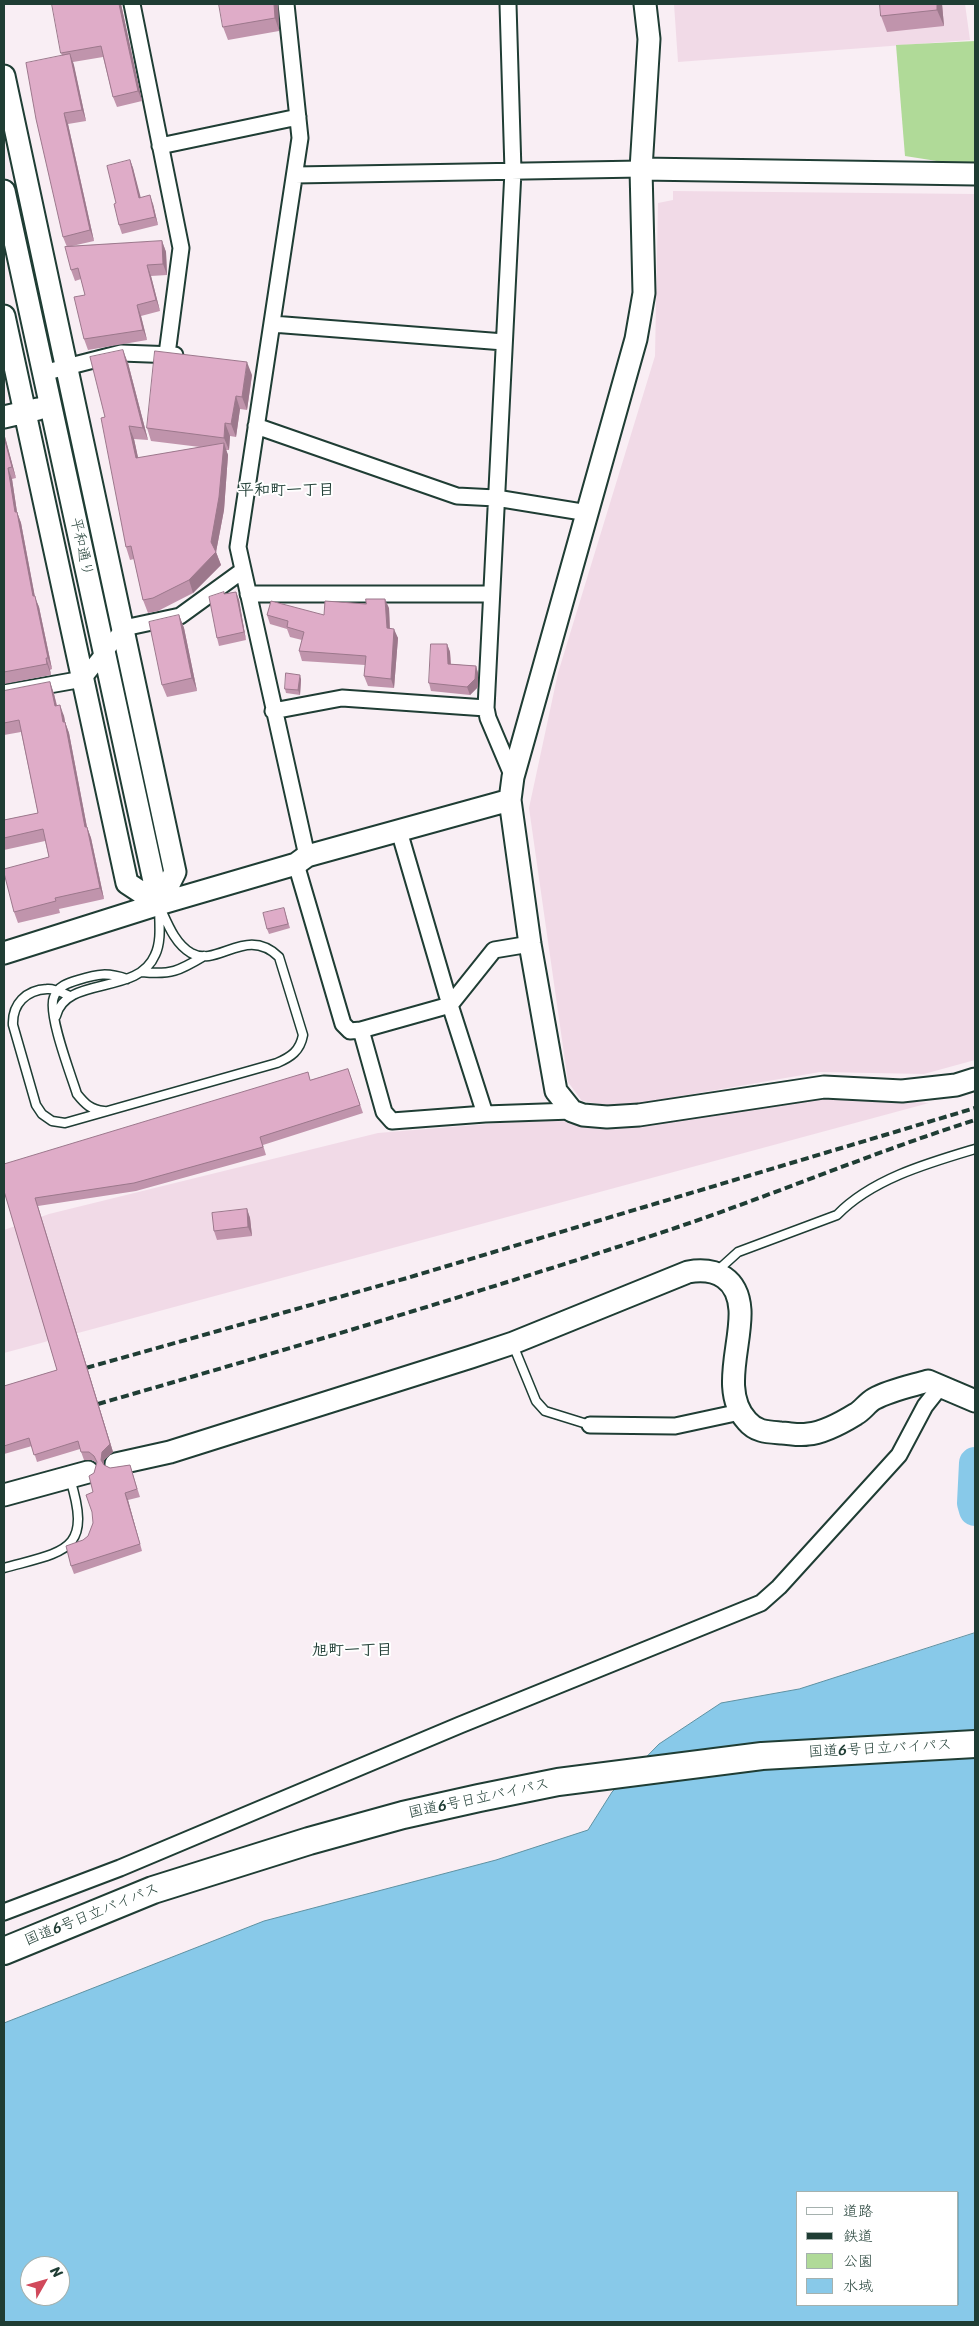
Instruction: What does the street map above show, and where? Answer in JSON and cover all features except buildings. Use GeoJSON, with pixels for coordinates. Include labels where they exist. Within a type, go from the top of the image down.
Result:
{"type":"FeatureCollection","features":[{"type":"Feature","properties":{"kind":"highway","name":"国道6号日立バイパス"},"geometry":{"type":"LineString","coordinates":[[4,1950],[161,1887],[319,1838],[403,1815],[479,1798],[568,1781],[762,1756],[975,1744]]}},
{"type":"Feature","properties":{"kind":"street"},"geometry":{"type":"LineString","coordinates":[[132,4],[181,248],[167,354]]}},
{"type":"Feature","properties":{"kind":"street"},"geometry":{"type":"LineString","coordinates":[[286,4],[300,138],[238,547],[274,711],[302,860],[344,1024],[350,1031],[361,1030],[450,1005],[494,950],[530,944]]}},
{"type":"Feature","properties":{"kind":"street"},"geometry":{"type":"LineString","coordinates":[[508,4],[513,171],[490,594],[486,708],[488,718],[513,777]]}},
{"type":"Feature","properties":{"kind":"street"},"geometry":{"type":"LineString","coordinates":[[572,1111],[556,1091],[530,944],[510,800],[513,777],[636,339],[644,293],[641,169],[649,39],[645,4]]}},
{"type":"Feature","properties":{"kind":"street"},"geometry":{"type":"LineString","coordinates":[[4,76],[175,872],[158,904]]}},
{"type":"Feature","properties":{"kind":"street"},"geometry":{"type":"LineString","coordinates":[[160,146],[298,117]]}},
{"type":"Feature","properties":{"kind":"street"},"geometry":{"type":"LineString","coordinates":[[295,175],[641,169],[975,174]]}},
{"type":"Feature","properties":{"kind":"street"},"geometry":{"type":"LineString","coordinates":[[4,191],[28,190]]}},
{"type":"Feature","properties":{"kind":"street","name":"平和通り"},"geometry":{"type":"LineString","coordinates":[[4,191],[158,904]]}},
{"type":"Feature","properties":{"kind":"street"},"geometry":{"type":"LineString","coordinates":[[4,316],[127,883],[158,904]]}},
{"type":"Feature","properties":{"kind":"street"},"geometry":{"type":"LineString","coordinates":[[272,324],[504,342]]}},
{"type":"Feature","properties":{"kind":"street"},"geometry":{"type":"LineString","coordinates":[[43,373],[121,352],[186,356]]}},
{"type":"Feature","properties":{"kind":"street"},"geometry":{"type":"LineString","coordinates":[[246,364],[266,367]]}},
{"type":"Feature","properties":{"kind":"street"},"geometry":{"type":"LineString","coordinates":[[4,417],[50,406]]}},
{"type":"Feature","properties":{"kind":"street"},"geometry":{"type":"LineString","coordinates":[[256,426],[457,496],[496,498],[588,513]]}},
{"type":"Feature","properties":{"kind":"street"},"geometry":{"type":"LineString","coordinates":[[4,693],[83,679],[124,628],[180,616],[242,571]]}},
{"type":"Feature","properties":{"kind":"street"},"geometry":{"type":"LineString","coordinates":[[248,594],[490,594]]}},
{"type":"Feature","properties":{"kind":"street"},"geometry":{"type":"LineString","coordinates":[[274,711],[342,698],[486,708]]}},
{"type":"Feature","properties":{"kind":"street"},"geometry":{"type":"LineString","coordinates":[[4,953],[399,830],[510,800]]}},
{"type":"Feature","properties":{"kind":"street"},"geometry":{"type":"LineString","coordinates":[[399,830],[450,1005],[485,1114]]}},
{"type":"Feature","properties":{"kind":"street"},"geometry":{"type":"LineString","coordinates":[[361,1030],[384,1112],[392,1121],[485,1114],[572,1111],[583,1115],[607,1117],[639,1115],[824,1087],[902,1091],[956,1085],[975,1079]]}},
{"type":"Feature","properties":{"kind":"street"},"geometry":{"type":"LineString","coordinates":[[116,1464],[170,1452],[512,1343],[688,1272],[704,1269],[715,1272],[728,1281],[738,1295],[740,1312],[734,1363],[734,1387],[740,1412],[748,1422],[761,1432],[808,1434],[839,1423],[858,1413],[874,1399],[928,1382],[958,1394]]}},
{"type":"Feature","properties":{"kind":"street"},"geometry":{"type":"LineString","coordinates":[[4,1912],[120,1868],[460,1725],[761,1603],[779,1587],[899,1455],[925,1406],[958,1394]]}},
{"type":"Feature","properties":{"kind":"street"},"geometry":{"type":"LineString","coordinates":[[590,1425],[675,1426],[740,1412]]}},
{"type":"Feature","properties":{"kind":"street"},"geometry":{"type":"LineString","coordinates":[[4,1495],[78,1475]]}},
{"type":"Feature","properties":{"kind":"lane"},"geometry":{"type":"LineString","coordinates":[[158,904],[174,936],[192,954],[204,956]]}},
{"type":"Feature","properties":{"kind":"lane"},"geometry":{"type":"LineString","coordinates":[[54,1020],[62,1002],[70,996],[127,979],[142,972],[156,954],[158,942],[158,904]]}},
{"type":"Feature","properties":{"kind":"lane"},"geometry":{"type":"LineString","coordinates":[[70,996],[48,988],[32,992],[22,998],[12,1014],[13,1025],[36,1105],[42,1114],[52,1121],[65,1123],[108,1112],[277,1063],[291,1056],[301,1045],[303,1036],[282,965],[279,956],[271,949],[254,943],[204,956],[185,967],[163,975],[142,972]]}},
{"type":"Feature","properties":{"kind":"lane"},"geometry":{"type":"LineString","coordinates":[[108,1112],[96,1110],[84,1104],[77,1094],[54,1020],[52,1003],[57,991],[66,984],[111,973],[127,979]]}},
{"type":"Feature","properties":{"kind":"lane"},"geometry":{"type":"LineString","coordinates":[[715,1272],[738,1252],[837,1215],[846,1206],[887,1182],[929,1163],[975,1149]]}},
{"type":"Feature","properties":{"kind":"lane"},"geometry":{"type":"LineString","coordinates":[[512,1343],[536,1401],[545,1411],[590,1425]]}},
{"type":"Feature","properties":{"kind":"lane"},"geometry":{"type":"LineString","coordinates":[[4,1568],[51,1555],[63,1550],[71,1542],[77,1531],[79,1518],[78,1475]]}},
{"type":"Feature","properties":{"kind":"shaded area"},"geometry":{"type":"Polygon","coordinates":[[[674,4],[965,4],[970,40],[678,62],[674,4]]]}},
{"type":"Feature","properties":{"kind":"shaded area"},"geometry":{"type":"Polygon","coordinates":[[[673,191],[975,194],[975,1060],[924,1074],[820,1072],[618,1107],[582,1101],[568,1082],[529,808],[558,673],[655,356],[658,203],[673,200],[673,191]]]}},
{"type":"Feature","properties":{"kind":"shaded area"},"geometry":{"type":"Polygon","coordinates":[[[830,1096],[929,1103],[4,1353],[4,1230],[49,1214],[378,1133],[830,1096]]]}},
{"type":"Feature","properties":{"kind":"green space"},"geometry":{"type":"Polygon","coordinates":[[[975,41],[975,167],[905,156],[896,45],[975,41]]]}},
{"type":"Feature","properties":{"kind":"water"},"geometry":{"type":"Polygon","coordinates":[[[975,1633],[975,2322],[4,2322],[4,2023],[264,1921],[496,1860],[588,1830],[612,1792],[659,1744],[721,1703],[799,1689],[975,1633]]]}},
{"type":"Feature","properties":{"kind":"waterway"},"geometry":{"type":"LineString","coordinates":[[975,1463],[973,1503],[975,1510]]}},
{"type":"Feature","properties":{"kind":"railway"},"geometry":{"type":"LineString","coordinates":[[75,1371],[407,1278],[975,1108]]}},
{"type":"Feature","properties":{"kind":"railway"},"geometry":{"type":"LineString","coordinates":[[98,1404],[378,1322],[588,1257],[737,1206],[895,1147],[975,1120]]}},
{"type":"Feature","properties":{"kind":"district","name":"平和町一丁目"},"geometry":{"type":"Point","coordinates":[286,491]}},
{"type":"Feature","properties":{"kind":"district","name":"旭町一丁目"},"geometry":{"type":"Point","coordinates":[352,1651]}}]}
